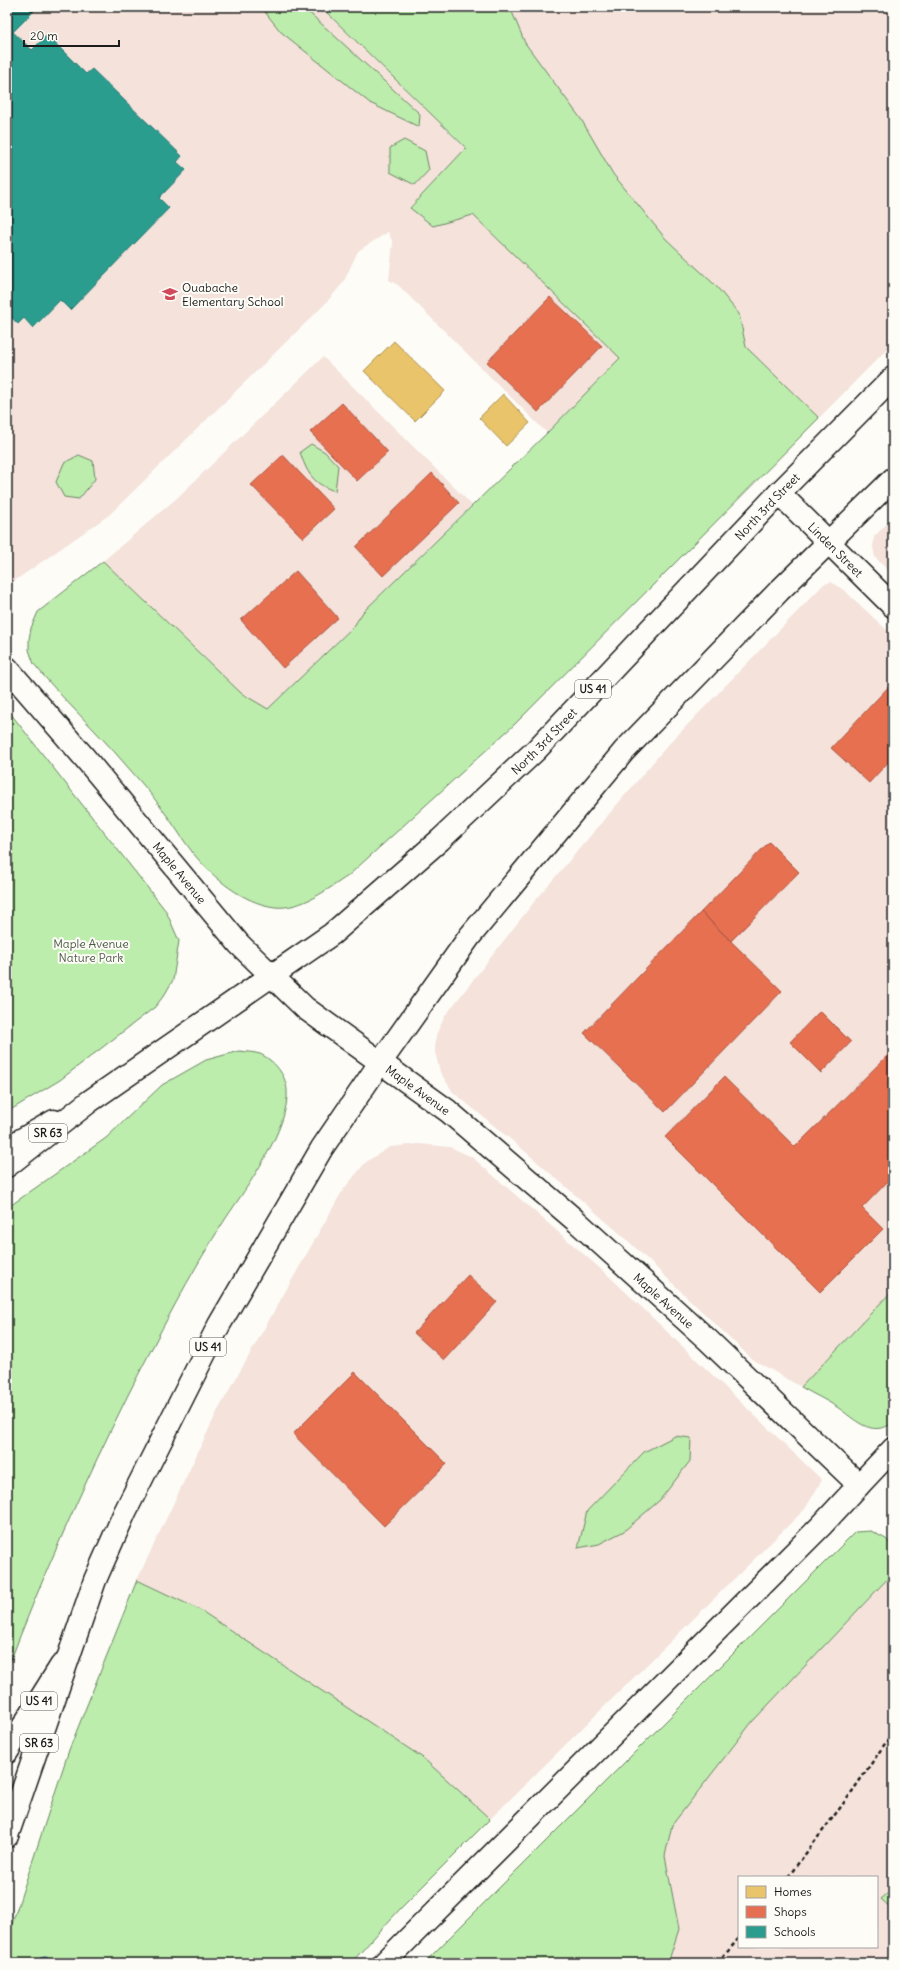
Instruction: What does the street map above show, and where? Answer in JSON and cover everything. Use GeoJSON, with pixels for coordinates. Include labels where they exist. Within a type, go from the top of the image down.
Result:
{"type":"FeatureCollection","features":[{"type":"Feature","properties":{"kind":"main road","name":"North 3rd Street"},"geometry":{"type":"LineString","coordinates":[[271,975],[332,934],[440,840],[536,750],[779,493],[893,378]]}},
{"type":"Feature","properties":{"kind":"main road","name":"US 41"},"geometry":{"type":"LineString","coordinates":[[7,1752],[71,1650],[95,1580],[125,1512],[219,1325],[322,1148],[380,1063],[470,936],[624,751],[779,591],[893,478]]}},
{"type":"Feature","properties":{"kind":"main road","name":"Linden Street"},"geometry":{"type":"LineString","coordinates":[[779,493],[893,606]]}},
{"type":"Feature","properties":{"kind":"main road","name":"Maple Avenue"},"geometry":{"type":"LineString","coordinates":[[7,668],[84,757],[239,944],[305,1008],[448,1112],[575,1220],[708,1340],[859,1485]]}},
{"type":"Feature","properties":{"kind":"main road","name":"US 41"},"geometry":{"type":"LineString","coordinates":[[7,1148],[90,1101],[271,975]]}},
{"type":"Feature","properties":{"kind":"main road","name":"SR 63"},"geometry":{"type":"LineString","coordinates":[[7,1166],[90,1101]]}},
{"type":"Feature","properties":{"kind":"main road"},"geometry":{"type":"LineString","coordinates":[[384,1963],[821,1526],[893,1450]]}},
{"type":"Feature","properties":{"kind":"main road","name":"SR 63"},"geometry":{"type":"LineString","coordinates":[[7,1836],[71,1650]]}},
{"type":"Feature","properties":{"kind":"path"},"geometry":{"type":"LineString","coordinates":[[789,1876],[849,1796],[893,1732]]}},
{"type":"Feature","properties":{"kind":"path"},"geometry":{"type":"LineString","coordinates":[[718,1963],[738,1939]]}},
{"type":"Feature","properties":{"kind":"shaded area","name":"Ouabache Elementary School"},"geometry":{"type":"Polygon","coordinates":[[[7,7],[321,7],[466,149],[410,207],[433,226],[473,215],[620,358],[547,433],[398,285],[389,280],[393,243],[388,232],[358,251],[343,283],[324,305],[109,515],[7,586],[7,7]]]}},
{"type":"Feature","properties":{"kind":"shaded area"},"geometry":{"type":"Polygon","coordinates":[[[510,7],[893,7],[893,343],[819,418],[746,347],[739,314],[716,286],[665,238],[613,174],[581,119],[525,43],[510,7]]]}},
{"type":"Feature","properties":{"kind":"shaded area"},"geometry":{"type":"Polygon","coordinates":[[[323,357],[472,505],[363,612],[354,626],[268,709],[241,693],[103,561],[177,498],[323,357]]]}},
{"type":"Feature","properties":{"kind":"shaded area"},"geometry":{"type":"Polygon","coordinates":[[[893,517],[893,576],[875,557],[873,547],[874,537],[893,517]]]}},
{"type":"Feature","properties":{"kind":"shaded area"},"geometry":{"type":"Polygon","coordinates":[[[831,582],[845,591],[893,636],[893,1290],[801,1387],[752,1359],[624,1237],[520,1147],[453,1092],[440,1072],[435,1052],[436,1035],[445,1016],[534,902],[667,746],[824,584],[831,582]]]}},
{"type":"Feature","properties":{"kind":"shaded area"},"geometry":{"type":"Polygon","coordinates":[[[419,1144],[450,1147],[472,1157],[611,1278],[822,1480],[805,1509],[490,1819],[423,1758],[200,1610],[137,1580],[217,1412],[343,1190],[366,1162],[390,1147],[419,1144]]]}},
{"type":"Feature","properties":{"kind":"shaded area"},"geometry":{"type":"Polygon","coordinates":[[[893,1573],[893,1889],[881,1899],[893,1910],[893,1963],[668,1963],[679,1929],[665,1856],[672,1825],[752,1722],[893,1573]]]}},
{"type":"Feature","properties":{"kind":"green space"},"geometry":{"type":"Polygon","coordinates":[[[261,7],[303,7],[420,114],[419,127],[370,103],[281,32],[261,7]]]}},
{"type":"Feature","properties":{"kind":"green space"},"geometry":{"type":"Polygon","coordinates":[[[321,7],[510,7],[525,43],[581,119],[613,174],[665,238],[716,286],[739,314],[746,347],[819,418],[515,724],[348,876],[314,898],[295,905],[275,907],[263,905],[240,895],[219,880],[201,862],[144,786],[34,664],[29,650],[29,639],[31,628],[38,612],[103,561],[241,693],[268,709],[354,626],[363,612],[547,433],[620,358],[473,215],[433,226],[410,208],[466,148],[321,7]]]}},
{"type":"Feature","properties":{"kind":"green space"},"geometry":{"type":"Polygon","coordinates":[[[404,140],[425,151],[429,170],[415,185],[390,172],[390,148],[404,140]]]}},
{"type":"Feature","properties":{"kind":"green space"},"geometry":{"type":"Polygon","coordinates":[[[311,444],[325,452],[338,466],[335,491],[321,485],[308,472],[300,452],[311,444]]]}},
{"type":"Feature","properties":{"kind":"green space"},"geometry":{"type":"Polygon","coordinates":[[[79,455],[93,461],[95,479],[79,499],[64,497],[56,482],[64,463],[79,455]]]}},
{"type":"Feature","properties":{"kind":"green space","name":"Maple Avenue Nature Park"},"geometry":{"type":"Polygon","coordinates":[[[7,709],[166,911],[179,941],[173,980],[155,1007],[60,1080],[7,1112],[7,709]]]}},
{"type":"Feature","properties":{"kind":"green space"},"geometry":{"type":"Polygon","coordinates":[[[239,1051],[260,1054],[270,1060],[282,1074],[287,1090],[286,1105],[282,1122],[266,1157],[212,1240],[162,1329],[127,1397],[64,1532],[34,1601],[7,1670],[7,1208],[106,1138],[162,1085],[206,1060],[239,1051]]]}},
{"type":"Feature","properties":{"kind":"green space"},"geometry":{"type":"Polygon","coordinates":[[[893,1290],[893,1423],[877,1429],[863,1425],[837,1407],[801,1387],[893,1290]]]}},
{"type":"Feature","properties":{"kind":"green space"},"geometry":{"type":"Polygon","coordinates":[[[675,1436],[691,1438],[690,1461],[660,1500],[624,1531],[599,1544],[578,1548],[587,1511],[644,1452],[675,1436]]]}},
{"type":"Feature","properties":{"kind":"green space"},"geometry":{"type":"Polygon","coordinates":[[[871,1531],[886,1539],[893,1547],[893,1573],[752,1722],[672,1825],[665,1856],[679,1929],[668,1963],[424,1963],[855,1532],[871,1531]]]}},
{"type":"Feature","properties":{"kind":"green space"},"geometry":{"type":"Polygon","coordinates":[[[137,1580],[200,1610],[423,1758],[490,1819],[400,1909],[351,1963],[7,1963],[7,1939],[69,1750],[137,1580]]]}},
{"type":"Feature","properties":{"kind":"green space"},"geometry":{"type":"Polygon","coordinates":[[[893,1889],[893,1910],[881,1899],[893,1889]]]}},
{"type":"Feature","properties":{"kind":"building: Homes"},"geometry":{"type":"Polygon","coordinates":[[[394,341],[445,391],[415,421],[364,371],[394,341]]]}},
{"type":"Feature","properties":{"kind":"building: Homes"},"geometry":{"type":"Polygon","coordinates":[[[503,394],[530,423],[506,446],[479,418],[503,394]]]}},
{"type":"Feature","properties":{"kind":"building: Shops"},"geometry":{"type":"Polygon","coordinates":[[[550,297],[602,346],[538,412],[487,362],[550,297]]]}},
{"type":"Feature","properties":{"kind":"building: Shops"},"geometry":{"type":"Polygon","coordinates":[[[342,403],[388,452],[357,481],[310,432],[342,403]]]}},
{"type":"Feature","properties":{"kind":"building: Shops"},"geometry":{"type":"Polygon","coordinates":[[[283,455],[334,509],[303,538],[251,485],[283,455]]]}},
{"type":"Feature","properties":{"kind":"building: Shops"},"geometry":{"type":"Polygon","coordinates":[[[432,473],[459,503],[383,576],[356,547],[432,473]]]}},
{"type":"Feature","properties":{"kind":"building: Shops"},"geometry":{"type":"Polygon","coordinates":[[[296,571],[338,618],[283,668],[241,620],[296,571]]]}},
{"type":"Feature","properties":{"kind":"building: Shops"},"geometry":{"type":"Polygon","coordinates":[[[893,682],[893,757],[869,783],[831,748],[893,682]]]}},
{"type":"Feature","properties":{"kind":"building: Shops"},"geometry":{"type":"Polygon","coordinates":[[[769,842],[799,872],[731,941],[701,912],[769,842]]]}},
{"type":"Feature","properties":{"kind":"building: Shops"},"geometry":{"type":"Polygon","coordinates":[[[701,912],[782,991],[665,1112],[584,1033],[701,912]]]}},
{"type":"Feature","properties":{"kind":"building: Shops"},"geometry":{"type":"Polygon","coordinates":[[[820,1011],[851,1042],[821,1073],[790,1042],[820,1011]]]}},
{"type":"Feature","properties":{"kind":"building: Shops"},"geometry":{"type":"Polygon","coordinates":[[[893,1050],[893,1176],[862,1208],[883,1229],[820,1292],[665,1137],[724,1077],[795,1147],[893,1050]]]}},
{"type":"Feature","properties":{"kind":"building: Shops"},"geometry":{"type":"Polygon","coordinates":[[[468,1275],[497,1302],[444,1360],[414,1333],[468,1275]]]}},
{"type":"Feature","properties":{"kind":"building: Shops"},"geometry":{"type":"Polygon","coordinates":[[[355,1372],[447,1464],[384,1526],[293,1434],[355,1372]]]}},
{"type":"Feature","properties":{"kind":"building: Schools"},"geometry":{"type":"Polygon","coordinates":[[[7,7],[38,7],[13,32],[32,50],[47,35],[86,74],[92,69],[182,156],[177,162],[186,170],[159,198],[169,208],[70,310],[60,300],[33,328],[24,318],[18,324],[7,313],[7,7]]]}},
{"type":"Feature","properties":{"kind":"place","name":"Ouabache Elementary School"},"geometry":{"type":"Point","coordinates":[170,294]}}]}
